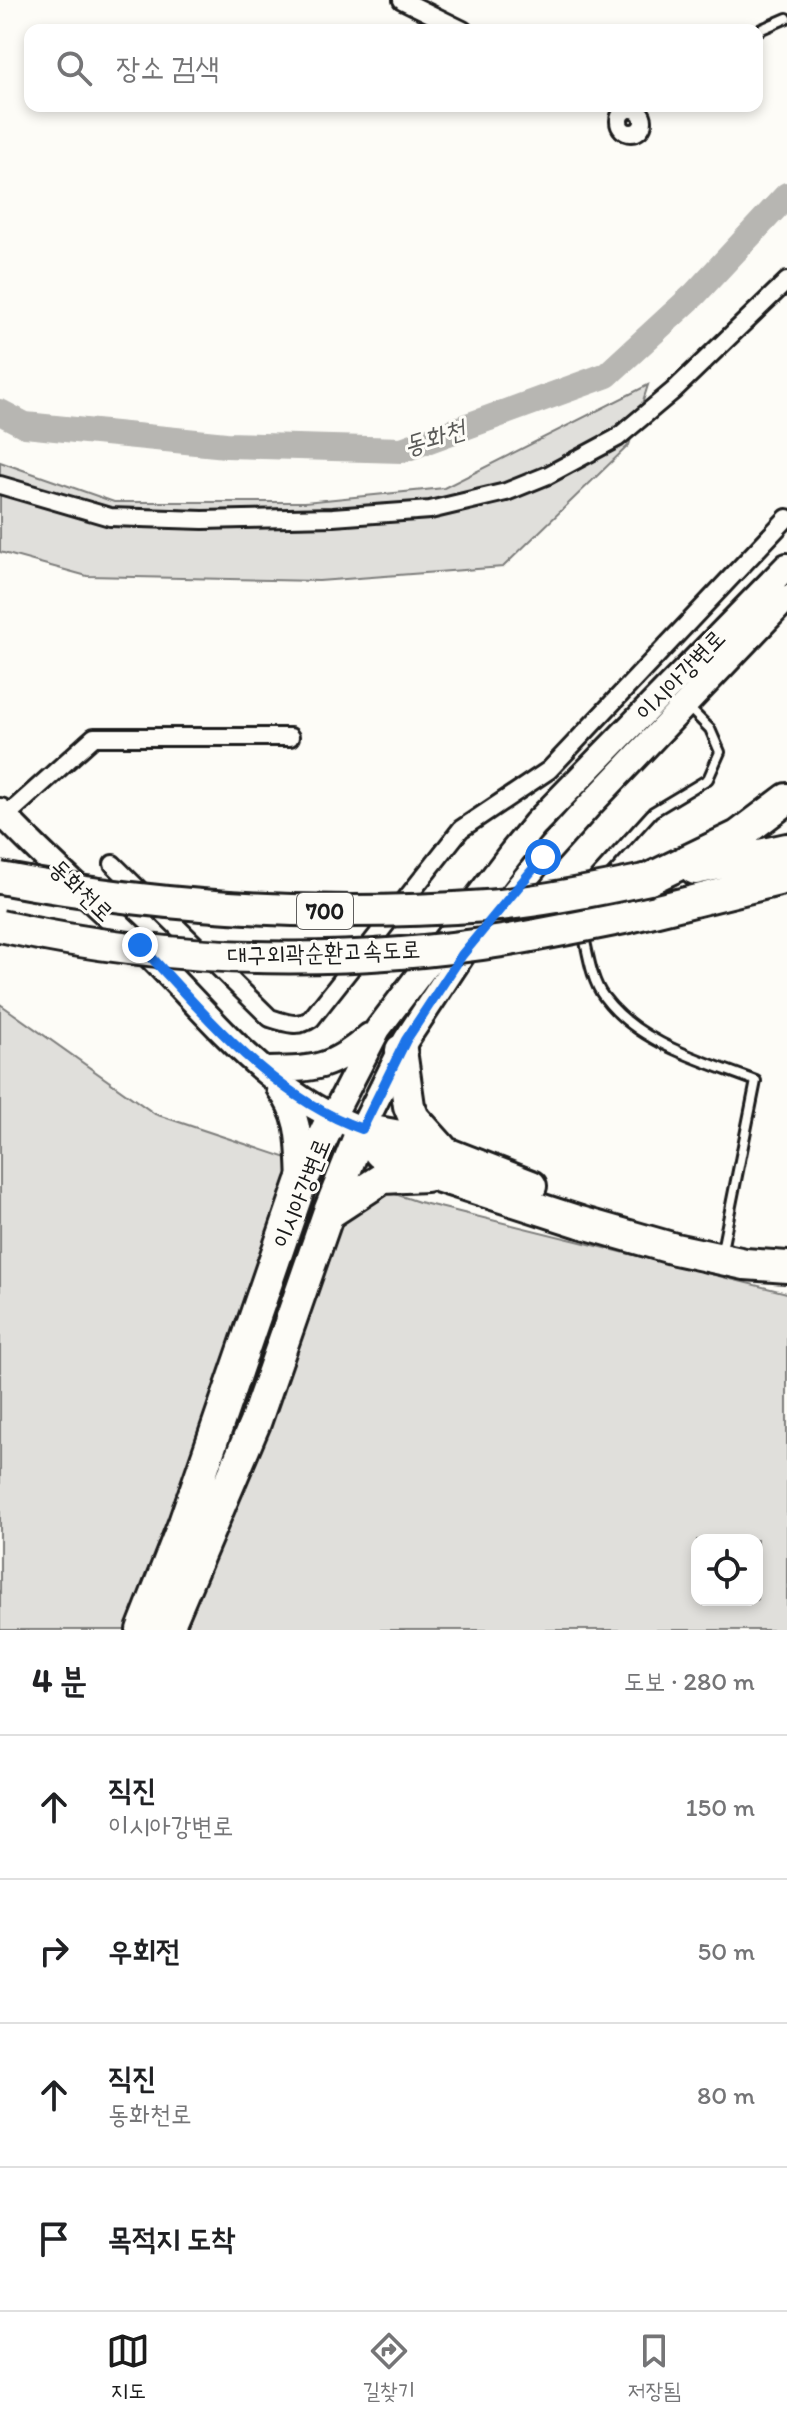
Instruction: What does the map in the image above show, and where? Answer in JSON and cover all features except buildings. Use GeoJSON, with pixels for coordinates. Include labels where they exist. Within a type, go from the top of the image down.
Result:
{"type":"FeatureCollection","features":[{"type":"Feature","properties":{"kind":"highway"},"geometry":{"type":"LineString","coordinates":[[649,879],[738,836],[787,799]]}},
{"type":"Feature","properties":{"kind":"highway","name":"대구외곽순환고속도로"},"geometry":{"type":"LineString","coordinates":[[0,878],[184,904],[321,911],[489,906],[649,879],[787,849]]}},
{"type":"Feature","properties":{"kind":"highway","name":"대구외곽순환고속도로"},"geometry":{"type":"LineString","coordinates":[[0,926],[128,950],[224,957],[398,953],[509,940],[629,917],[787,878]]}},
{"type":"Feature","properties":{"kind":"highway"},"geometry":{"type":"LineString","coordinates":[[401,1050],[409,1106],[444,1166],[580,1222],[675,1249],[745,1264],[787,1267]]}},
{"type":"Feature","properties":{"kind":"highway","name":"이시아강변로"},"geometry":{"type":"LineString","coordinates":[[142,1630],[184,1523],[301,1183],[332,1118]]}},
{"type":"Feature","properties":{"kind":"highway"},"geometry":{"type":"LineString","coordinates":[[362,1129],[380,1153],[444,1166],[636,1223],[723,1245],[787,1253]]}},
{"type":"Feature","properties":{"kind":"highway","name":"이시아강변로"},"geometry":{"type":"LineString","coordinates":[[167,1630],[255,1423],[328,1214],[362,1129]]}},
{"type":"Feature","properties":{"kind":"highway"},"geometry":{"type":"LineString","coordinates":[[328,1214],[383,1178],[444,1166]]}},
{"type":"Feature","properties":{"kind":"main road","name":"이시아강변로"},"geometry":{"type":"LineString","coordinates":[[332,1118],[378,1029],[535,824],[787,566]]}},
{"type":"Feature","properties":{"kind":"main road","name":"이시아강변로"},"geometry":{"type":"LineString","coordinates":[[362,1129],[401,1050],[462,955],[543,857],[787,598]]}},
{"type":"Feature","properties":{"kind":"main road","name":"동화천로"},"geometry":{"type":"LineString","coordinates":[[3,814],[140,945],[232,1044],[306,1103],[332,1118],[362,1129]]}},
{"type":"Feature","properties":{"kind":"main road"},"geometry":{"type":"LineString","coordinates":[[266,1070],[329,1065],[346,1056],[378,1029]]}},
{"type":"Feature","properties":{"kind":"main road"},"geometry":{"type":"LineString","coordinates":[[266,1070],[288,1100],[297,1121],[301,1183]]}},
{"type":"Feature","properties":{"kind":"street"},"geometry":{"type":"LineString","coordinates":[[402,0],[451,24]]}},
{"type":"Feature","properties":{"kind":"street"},"geometry":{"type":"LineString","coordinates":[[0,485],[110,517],[203,520],[333,517],[430,510],[506,492],[548,475],[617,438],[673,391],[787,281]]}},
{"type":"Feature","properties":{"kind":"street"},"geometry":{"type":"LineString","coordinates":[[113,864],[270,1018],[288,1024],[304,1024],[461,829],[549,770],[787,518]]}},
{"type":"Feature","properties":{"kind":"street"},"geometry":{"type":"LineString","coordinates":[[3,814],[94,737],[290,737]]}},
{"type":"Feature","properties":{"kind":"lane"},"geometry":{"type":"LineString","coordinates":[[763,28],[787,18]]}},
{"type":"Feature","properties":{"kind":"lane"},"geometry":{"type":"LineString","coordinates":[[589,904],[595,876],[653,812],[708,779],[720,752],[710,729],[685,705]]}},
{"type":"Feature","properties":{"kind":"lane"},"geometry":{"type":"LineString","coordinates":[[586,918],[583,931],[602,996],[634,1028],[689,1055],[756,1081],[723,1245]]}},
{"type":"Feature","properties":{"kind":"shaded area"},"geometry":{"type":"Polygon","coordinates":[[[648,385],[629,445],[503,567],[319,581],[87,576],[0,552],[0,462],[114,502],[305,502],[444,488],[648,385]]]}},
{"type":"Feature","properties":{"kind":"shaded area"},"geometry":{"type":"Polygon","coordinates":[[[0,1004],[155,1114],[419,1202],[787,1293],[787,1630],[0,1630],[0,1004]]]}},
{"type":"Feature","properties":{"kind":"waterway","name":"동화천"},"geometry":{"type":"LineString","coordinates":[[0,412],[25,425],[226,445],[402,450],[607,375],[695,294],[787,195]]}},
{"type":"Feature","properties":{"kind":"route"},"geometry":{"type":"LineString","coordinates":[[140,945],[232,1044],[306,1103],[332,1118],[362,1129],[406,1040],[462,955],[543,857]]}}]}
